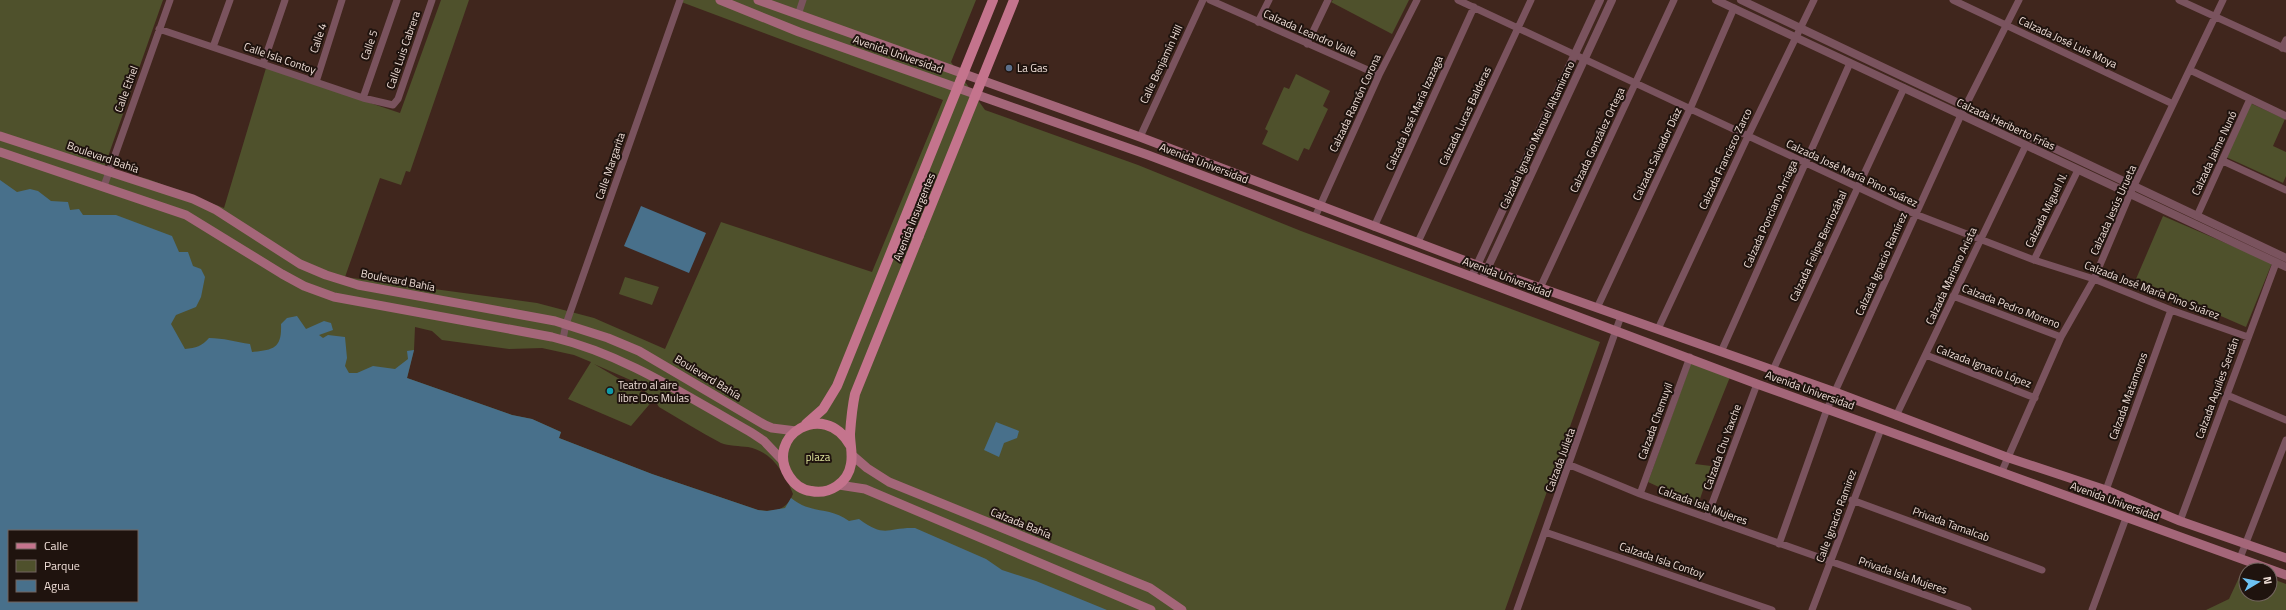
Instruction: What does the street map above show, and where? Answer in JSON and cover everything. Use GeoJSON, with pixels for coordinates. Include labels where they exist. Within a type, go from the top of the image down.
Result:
{"type":"FeatureCollection","features":[{"type":"Feature","properties":{"kind":"main road","name":"Avenida Universidad"},"geometry":{"type":"LineString","coordinates":[[720,0],[799,32],[1148,155],[1616,331],[1690,357],[1827,410],[2002,471],[2126,518],[2286,575]]}},
{"type":"Feature","properties":{"kind":"main road","name":"Avenida Universidad"},"geometry":{"type":"LineString","coordinates":[[758,0],[1140,137],[1487,269],[1835,392],[2009,458],[2106,490],[2180,521],[2286,558]]}},
{"type":"Feature","properties":{"kind":"main road","name":"Avenida Insurgentes"},"geometry":{"type":"LineString","coordinates":[[806,425],[823,409],[837,386],[993,0]]}},
{"type":"Feature","properties":{"kind":"main road","name":"Avenida Insurgentes"},"geometry":{"type":"LineString","coordinates":[[851,450],[852,408],[855,394],[1014,0]]}},
{"type":"Feature","properties":{"kind":"main road","name":"Boulevard Bahía"},"geometry":{"type":"LineString","coordinates":[[0,136],[193,199],[230,218],[300,264],[326,275],[358,285],[566,324],[639,351],[765,425],[772,428],[796,431]]}},
{"type":"Feature","properties":{"kind":"main road"},"geometry":{"type":"LineString","coordinates":[[0,152],[186,215],[282,274],[304,286],[334,296],[563,339],[587,346],[633,365],[752,433],[764,441],[783,461]]}},
{"type":"Feature","properties":{"kind":"main road"},"geometry":{"type":"LineString","coordinates":[[902,226],[919,236]]}},
{"type":"Feature","properties":{"kind":"main road"},"geometry":{"type":"LineString","coordinates":[[839,485],[849,471],[851,450],[844,436],[832,426],[816,423],[806,425],[796,431],[786,444],[783,461],[786,471],[799,487],[820,492],[839,485],[865,488],[1151,610]]}},
{"type":"Feature","properties":{"kind":"main road","name":"Calzada Bahía"},"geometry":{"type":"LineString","coordinates":[[851,450],[867,468],[889,482],[1150,588],[1182,610]]}},
{"type":"Feature","properties":{"kind":"street","name":"Calle Ethel"},"geometry":{"type":"LineString","coordinates":[[104,186],[170,0]]}},
{"type":"Feature","properties":{"kind":"street"},"geometry":{"type":"LineString","coordinates":[[213,47],[230,0]]}},
{"type":"Feature","properties":{"kind":"street"},"geometry":{"type":"LineString","coordinates":[[263,64],[285,0]]}},
{"type":"Feature","properties":{"kind":"street","name":"Calle 4"},"geometry":{"type":"LineString","coordinates":[[316,82],[342,0]]}},
{"type":"Feature","properties":{"kind":"street","name":"Calle 5"},"geometry":{"type":"LineString","coordinates":[[363,98],[397,0]]}},
{"type":"Feature","properties":{"kind":"street","name":"Calle Luis Cabrera"},"geometry":{"type":"LineString","coordinates":[[393,105],[398,99],[432,0]]}},
{"type":"Feature","properties":{"kind":"street","name":"Calle Margarita"},"geometry":{"type":"LineString","coordinates":[[563,339],[566,324],[680,0]]}},
{"type":"Feature","properties":{"kind":"street"},"geometry":{"type":"LineString","coordinates":[[798,15],[803,0]]}},
{"type":"Feature","properties":{"kind":"street","name":"Calle Benjamín Hill"},"geometry":{"type":"LineString","coordinates":[[1140,137],[1203,0]]}},
{"type":"Feature","properties":{"kind":"street","name":"Calzada Leandro Valle"},"geometry":{"type":"LineString","coordinates":[[1210,0],[1379,75]]}},
{"type":"Feature","properties":{"kind":"street"},"geometry":{"type":"LineString","coordinates":[[1258,22],[1269,0]]}},
{"type":"Feature","properties":{"kind":"street"},"geometry":{"type":"LineString","coordinates":[[1307,44],[1328,0]]}},
{"type":"Feature","properties":{"kind":"street","name":"Calzada Ramón Corona"},"geometry":{"type":"LineString","coordinates":[[1314,217],[1379,75],[1417,0]]}},
{"type":"Feature","properties":{"kind":"street","name":"Calzada José María Pino Suárez"},"geometry":{"type":"LineString","coordinates":[[1458,0],[1519,27],[1635,85],[1690,109],[1804,164],[1915,214],[2034,260],[2094,279],[2171,310],[2248,337]]}},
{"type":"Feature","properties":{"kind":"street","name":"Calzada Lucas Balderas"},"geometry":{"type":"LineString","coordinates":[[1418,242],[1532,0]]}},
{"type":"Feature","properties":{"kind":"street","name":"Calzada Ignacio Manuel Altamirano"},"geometry":{"type":"LineString","coordinates":[[1472,276],[1600,0]]}},
{"type":"Feature","properties":{"kind":"street","name":"Calzada Ignacio Manuel Altamirano"},"geometry":{"type":"LineString","coordinates":[[1482,280],[1612,0]]}},
{"type":"Feature","properties":{"kind":"street","name":"Calzada González Ortega"},"geometry":{"type":"LineString","coordinates":[[1540,288],[1674,0]]}},
{"type":"Feature","properties":{"kind":"street","name":"Calzada Heriberto Frías"},"geometry":{"type":"LineString","coordinates":[[1716,0],[2286,267]]}},
{"type":"Feature","properties":{"kind":"street","name":"Calzada Heriberto Frías"},"geometry":{"type":"LineString","coordinates":[[1741,0],[2286,258]]}},
{"type":"Feature","properties":{"kind":"street","name":"Calzada Francisco Zarco"},"geometry":{"type":"LineString","coordinates":[[1658,329],[1748,136],[1814,0]]}},
{"type":"Feature","properties":{"kind":"street","name":"Calzada José Luis Moya"},"geometry":{"type":"LineString","coordinates":[[1953,0],[2173,104]]}},
{"type":"Feature","properties":{"kind":"street","name":"Calzada Ignacio Ramírez"},"geometry":{"type":"LineString","coordinates":[[1779,544],[1827,410],[1961,115],[2019,0]]}},
{"type":"Feature","properties":{"kind":"street"},"geometry":{"type":"LineString","coordinates":[[2179,0],[2284,49],[2286,40]]}},
{"type":"Feature","properties":{"kind":"street","name":"Calzada Jesús Urueta"},"geometry":{"type":"LineString","coordinates":[[2002,471],[2061,337],[2094,279],[2130,194],[2223,0]]}},
{"type":"Feature","properties":{"kind":"street","name":"Calzada José María Izazaga"},"geometry":{"type":"LineString","coordinates":[[1374,227],[1474,7]]}},
{"type":"Feature","properties":{"kind":"street","name":"Calzada Salvador Díaz"},"geometry":{"type":"LineString","coordinates":[[1597,308],[1690,109],[1734,8]]}},
{"type":"Feature","properties":{"kind":"street","name":"Calle Isla Contoy"},"geometry":{"type":"LineString","coordinates":[[159,29],[363,98],[393,105]]}},
{"type":"Feature","properties":{"kind":"street","name":"Calzada Ponciano Arriaga"},"geometry":{"type":"LineString","coordinates":[[1721,352],[1850,63]]}},
{"type":"Feature","properties":{"kind":"street"},"geometry":{"type":"LineString","coordinates":[[2190,70],[2286,116]]}},
{"type":"Feature","properties":{"kind":"street","name":"Calzada Felipe Berriozábal"},"geometry":{"type":"LineString","coordinates":[[1773,370],[1904,88]]}},
{"type":"Feature","properties":{"kind":"street","name":"Calzada Jaime Nunó"},"geometry":{"type":"LineString","coordinates":[[2197,216],[2223,162],[2250,99]]}},
{"type":"Feature","properties":{"kind":"street","name":"Calzada Mariano Arista"},"geometry":{"type":"LineString","coordinates":[[1896,416],[2026,145]]}},
{"type":"Feature","properties":{"kind":"street"},"geometry":{"type":"LineString","coordinates":[[2223,162],[2286,189]]}},
{"type":"Feature","properties":{"kind":"street","name":"Calzada Miguel N."},"geometry":{"type":"LineString","coordinates":[[2034,260],[2078,170]]}},
{"type":"Feature","properties":{"kind":"street","name":"Calzada Aquiles Serdán"},"geometry":{"type":"LineString","coordinates":[[2180,521],[2276,262]]}},
{"type":"Feature","properties":{"kind":"street","name":"Calzada Pedro Moreno"},"geometry":{"type":"LineString","coordinates":[[1953,296],[2061,337]]}},
{"type":"Feature","properties":{"kind":"street","name":"Calzada Matamoros"},"geometry":{"type":"LineString","coordinates":[[2106,490],[2171,310]]}},
{"type":"Feature","properties":{"kind":"street","name":"Calzada Julieta"},"geometry":{"type":"LineString","coordinates":[[1519,610],[1621,316]]}},
{"type":"Feature","properties":{"kind":"street","name":"Calzada Ignacio López"},"geometry":{"type":"LineString","coordinates":[[1926,356],[2034,398]]}},
{"type":"Feature","properties":{"kind":"street","name":"Calzada Chemuyil"},"geometry":{"type":"LineString","coordinates":[[1640,494],[1690,357]]}},
{"type":"Feature","properties":{"kind":"street","name":"Calzada Chu Yaxche"},"geometry":{"type":"LineString","coordinates":[[1707,517],[1757,384]]}},
{"type":"Feature","properties":{"kind":"street"},"geometry":{"type":"LineString","coordinates":[[2227,395],[2286,420]]}},
{"type":"Feature","properties":{"kind":"street","name":"Calle Ignacio Ramirez"},"geometry":{"type":"LineString","coordinates":[[1812,610],[1831,562],[1852,500],[1881,429]]}},
{"type":"Feature","properties":{"kind":"street"},"geometry":{"type":"LineString","coordinates":[[2240,558],[2286,440]]}},
{"type":"Feature","properties":{"kind":"street","name":"Calzada Isla Mujeres"},"geometry":{"type":"LineString","coordinates":[[1570,465],[1640,494],[1831,562]]}},
{"type":"Feature","properties":{"kind":"street","name":"Privada Tamalcab"},"geometry":{"type":"LineString","coordinates":[[1852,500],[2042,570]]}},
{"type":"Feature","properties":{"kind":"street"},"geometry":{"type":"LineString","coordinates":[[2092,610],[2126,518]]}},
{"type":"Feature","properties":{"kind":"street","name":"Calzada Isla Contoy"},"geometry":{"type":"LineString","coordinates":[[1546,532],[1772,610]]}},
{"type":"Feature","properties":{"kind":"street","name":"Privada Isla Mujeres"},"geometry":{"type":"LineString","coordinates":[[1831,562],[1968,610]]}},
{"type":"Feature","properties":{"kind":"green space","name":"plaza"},"geometry":{"type":"Polygon","coordinates":[[[0,0],[163,0],[104,168],[148,179],[224,208],[266,68],[400,113],[441,0],[469,0],[410,172],[406,171],[401,185],[380,178],[345,277],[537,303],[594,318],[665,349],[721,222],[872,272],[943,100],[676,0],[976,0],[951,62],[985,110],[1138,165],[1301,231],[1600,342],[1505,610],[0,610],[0,0]],[[415,327],[414,350],[407,378],[512,415],[532,419],[561,432],[559,438],[652,474],[758,510],[770,511],[779,509],[787,504],[793,494],[786,478],[776,464],[764,453],[748,447],[721,443],[659,407],[654,399],[631,426],[568,399],[591,362],[574,355],[542,348],[509,349],[442,340],[432,331],[415,327]],[[594,364],[652,398],[635,382],[594,364]]]}},
{"type":"Feature","properties":{"kind":"green space"},"geometry":{"type":"Polygon","coordinates":[[[1333,0],[1409,0],[1392,34],[1331,2],[1333,0]]]}},
{"type":"Feature","properties":{"kind":"green space"},"geometry":{"type":"Polygon","coordinates":[[[1296,74],[1330,91],[1323,106],[1328,109],[1309,150],[1304,148],[1298,161],[1262,144],[1268,131],[1265,129],[1284,87],[1289,89],[1296,74]]]}},
{"type":"Feature","properties":{"kind":"green space"},"geometry":{"type":"Polygon","coordinates":[[[2250,103],[2285,119],[2273,146],[2286,152],[2286,176],[2283,183],[2226,157],[2250,103]]]}},
{"type":"Feature","properties":{"kind":"green space"},"geometry":{"type":"Polygon","coordinates":[[[2163,216],[2272,263],[2246,327],[2136,279],[2163,216]]]}},
{"type":"Feature","properties":{"kind":"green space"},"geometry":{"type":"Polygon","coordinates":[[[625,277],[659,287],[652,305],[619,294],[625,277]]]}},
{"type":"Feature","properties":{"kind":"green space"},"geometry":{"type":"Polygon","coordinates":[[[1692,360],[1730,377],[1695,464],[1711,466],[1698,505],[1648,482],[1692,360]]]}},
{"type":"Feature","properties":{"kind":"green space"},"geometry":{"type":"Polygon","coordinates":[[[2238,580],[2238,602],[2278,602],[2278,581],[2286,584],[2286,610],[2206,610],[2229,599],[2238,580]]]}},
{"type":"Feature","properties":{"kind":"water"},"geometry":{"type":"Polygon","coordinates":[[[0,180],[17,192],[30,189],[38,191],[51,201],[68,202],[70,210],[79,209],[83,215],[116,215],[172,236],[179,252],[188,252],[193,266],[201,269],[205,277],[201,297],[196,307],[176,315],[171,324],[185,349],[198,346],[209,338],[250,344],[252,352],[271,349],[278,343],[281,332],[281,324],[287,318],[297,316],[306,329],[324,321],[331,323],[333,330],[319,335],[323,338],[328,335],[345,337],[347,358],[345,366],[349,373],[357,373],[373,366],[395,369],[408,359],[407,351],[414,350],[407,378],[512,415],[532,419],[561,432],[559,438],[652,474],[758,510],[767,511],[785,508],[791,498],[806,507],[834,513],[849,521],[859,519],[875,529],[887,531],[915,528],[986,559],[1002,570],[1036,581],[1107,610],[0,610],[0,180]]]}},
{"type":"Feature","properties":{"kind":"water"},"geometry":{"type":"Polygon","coordinates":[[[641,206],[706,233],[689,273],[624,246],[641,206]]]}},
{"type":"Feature","properties":{"kind":"water"},"geometry":{"type":"Polygon","coordinates":[[[996,422],[1019,431],[1017,438],[1004,443],[999,457],[984,450],[996,422]]]}},
{"type":"Feature","properties":{"kind":"place","name":"La Gas"},"geometry":{"type":"Point","coordinates":[1009,68]}},
{"type":"Feature","properties":{"kind":"place","name":"Teatro al aire libre Dos Mulas"},"geometry":{"type":"Point","coordinates":[610,391]}}]}
